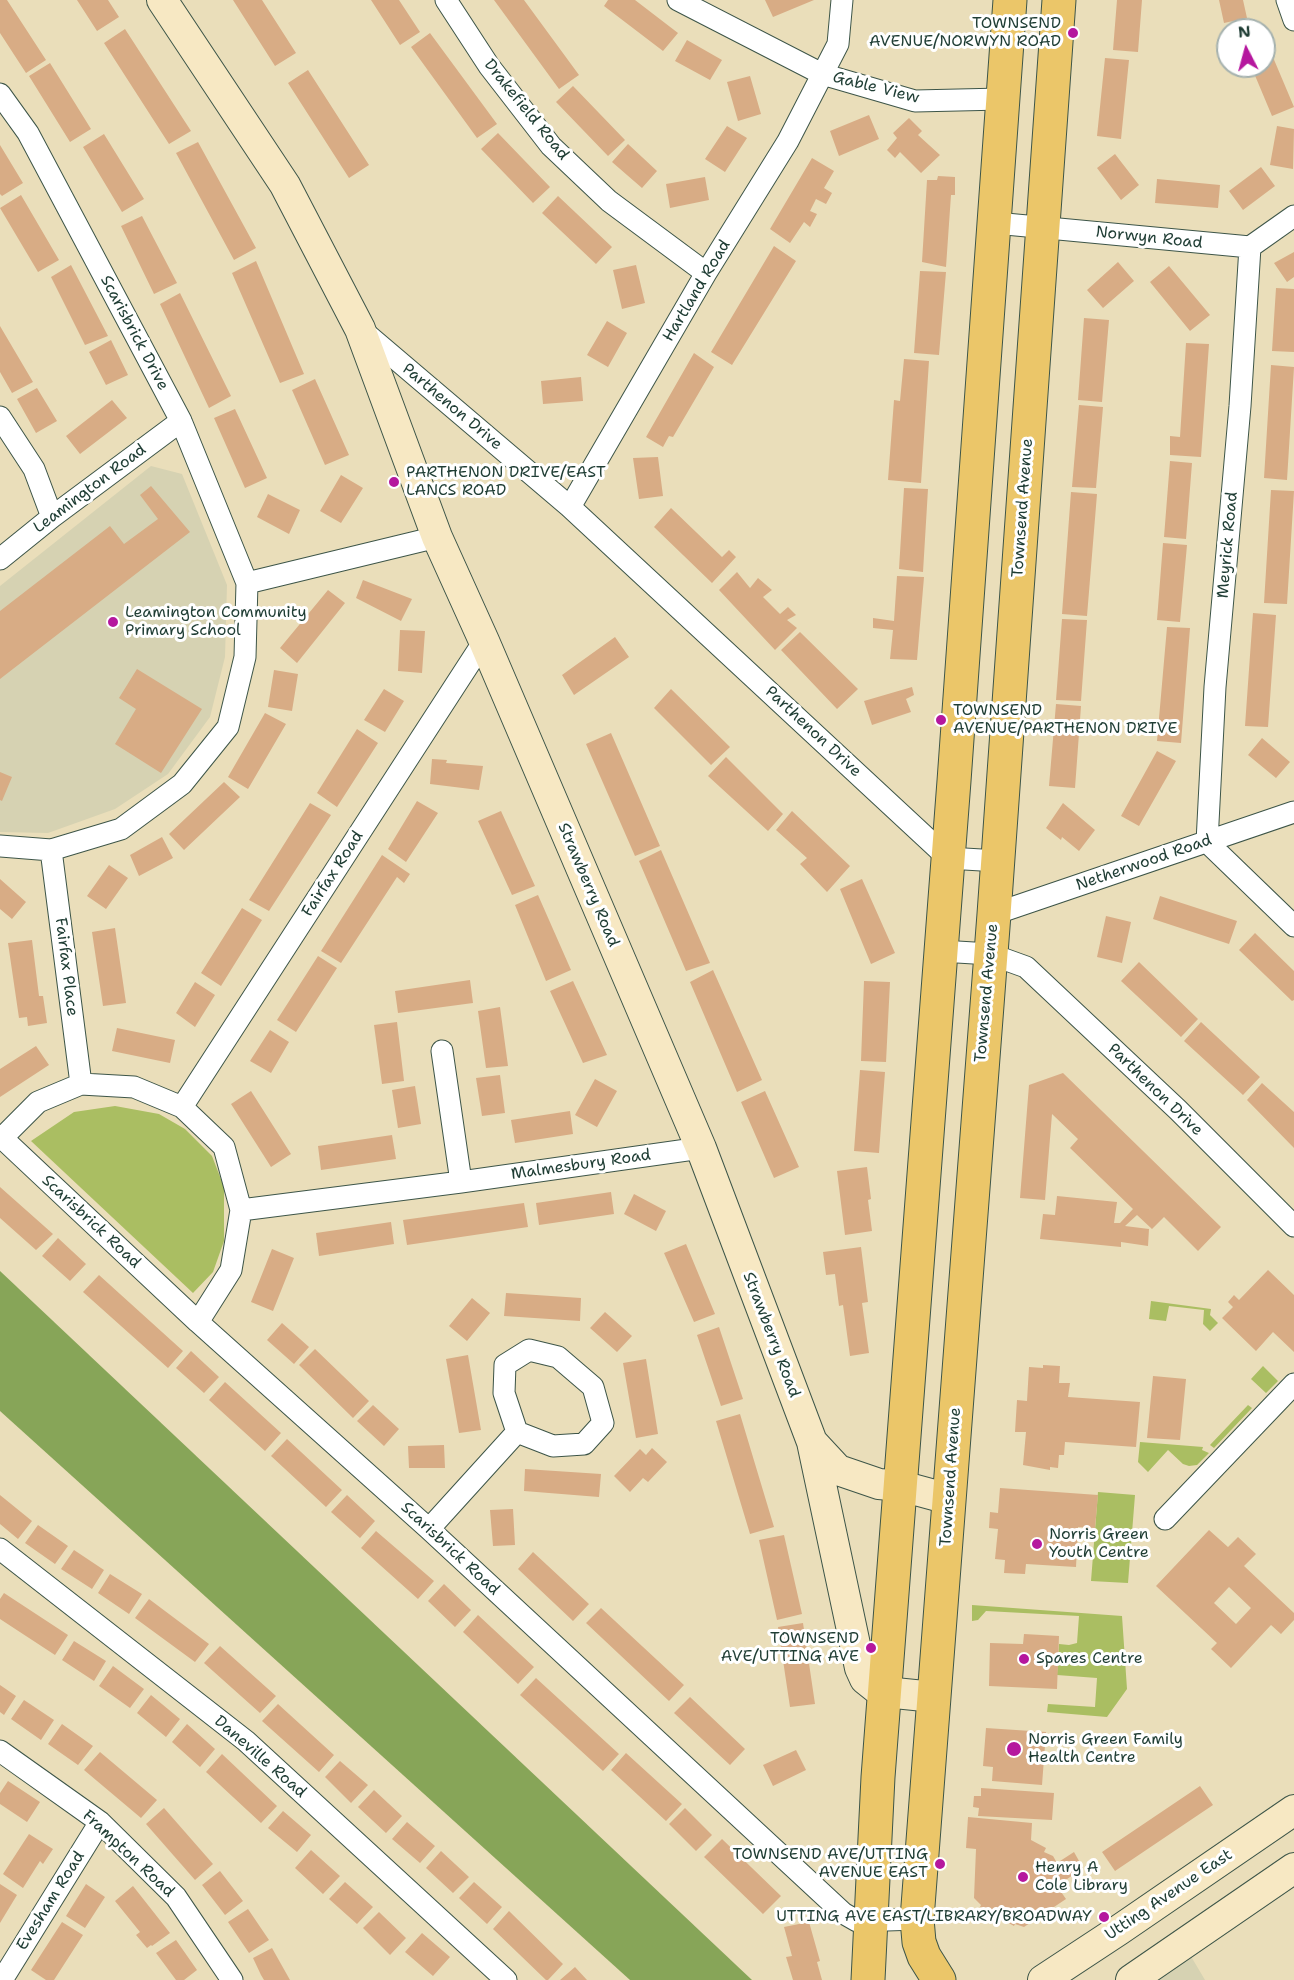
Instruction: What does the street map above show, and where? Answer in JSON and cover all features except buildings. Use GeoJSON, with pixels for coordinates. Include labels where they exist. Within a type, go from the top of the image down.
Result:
{"type":"FeatureCollection","features":[{"type":"Feature","properties":{"kind":"main road","name":"Parthenon Drive"},"geometry":{"type":"LineString","coordinates":[[162,0],[285,185],[360,329]]}},
{"type":"Feature","properties":{"kind":"main road"},"geometry":{"type":"LineString","coordinates":[[868,1980],[878,1777],[894,1552],[901,1486],[948,858],[1010,0]]}},
{"type":"Feature","properties":{"kind":"main road","name":"Townsend Avenue"},"geometry":{"type":"LineString","coordinates":[[939,1980],[924,1956],[919,1942],[917,1919],[998,861],[1059,0]]}},
{"type":"Feature","properties":{"kind":"main road","name":"Strawberry Road"},"geometry":{"type":"LineString","coordinates":[[360,329],[437,537],[484,641],[701,1148],[812,1442],[860,1668],[866,1679],[885,1692]]}},
{"type":"Feature","properties":{"kind":"main road","name":"Strawberry Road"},"geometry":{"type":"LineString","coordinates":[[812,1442],[838,1470],[879,1484],[901,1486],[949,1499]]}},
{"type":"Feature","properties":{"kind":"main road"},"geometry":{"type":"LineString","coordinates":[[885,1692],[934,1697]]}},
{"type":"Feature","properties":{"kind":"main road","name":"Utting Avenue East"},"geometry":{"type":"LineString","coordinates":[[1042,1980],[1294,1810]]}},
{"type":"Feature","properties":{"kind":"main road"},"geometry":{"type":"LineString","coordinates":[[1131,1980],[1294,1868]]}},
{"type":"Feature","properties":{"kind":"street","name":"Drakefield Road"},"geometry":{"type":"LineString","coordinates":[[446,0],[489,66],[551,146],[609,201],[706,273]]}},
{"type":"Feature","properties":{"kind":"street","name":"Gable View"},"geometry":{"type":"LineString","coordinates":[[678,0],[822,74],[915,101],[1002,99]]}},
{"type":"Feature","properties":{"kind":"street","name":"Hartland Road"},"geometry":{"type":"LineString","coordinates":[[570,507],[706,273],[788,141],[838,44],[842,0]]}},
{"type":"Feature","properties":{"kind":"street"},"geometry":{"type":"LineString","coordinates":[[1287,0],[1294,20]]}},
{"type":"Feature","properties":{"kind":"street","name":"Scarisbrick Drive"},"geometry":{"type":"LineString","coordinates":[[0,94],[28,133],[181,421],[247,583],[245,657],[228,726],[182,784],[121,829],[51,850],[0,846]]}},
{"type":"Feature","properties":{"kind":"street"},"geometry":{"type":"LineString","coordinates":[[1250,248],[1294,216]]}},
{"type":"Feature","properties":{"kind":"street","name":"Norwyn Road"},"geometry":{"type":"LineString","coordinates":[[995,223],[1250,248]]}},
{"type":"Feature","properties":{"kind":"street","name":"Meyrick Road"},"geometry":{"type":"LineString","coordinates":[[1207,842],[1215,687],[1240,406],[1250,248]]}},
{"type":"Feature","properties":{"kind":"street","name":"Parthenon Drive"},"geometry":{"type":"LineString","coordinates":[[360,329],[570,507],[948,858]]}},
{"type":"Feature","properties":{"kind":"street"},"geometry":{"type":"LineString","coordinates":[[0,417],[34,469],[52,517]]}},
{"type":"Feature","properties":{"kind":"street","name":"Leamington Road"},"geometry":{"type":"LineString","coordinates":[[0,558],[181,421]]}},
{"type":"Feature","properties":{"kind":"street"},"geometry":{"type":"LineString","coordinates":[[247,583],[437,537]]}},
{"type":"Feature","properties":{"kind":"street","name":"Fairfax Road"},"geometry":{"type":"LineString","coordinates":[[182,1107],[484,641]]}},
{"type":"Feature","properties":{"kind":"street","name":"Netherwood Road"},"geometry":{"type":"LineString","coordinates":[[994,914],[1294,812]]}},
{"type":"Feature","properties":{"kind":"street"},"geometry":{"type":"LineString","coordinates":[[1207,842],[1294,926]]}},
{"type":"Feature","properties":{"kind":"street","name":"Fairfax Place"},"geometry":{"type":"LineString","coordinates":[[51,850],[81,1084]]}},
{"type":"Feature","properties":{"kind":"street"},"geometry":{"type":"LineString","coordinates":[[948,858],[998,861]]}},
{"type":"Feature","properties":{"kind":"street","name":"Parthenon Drive"},"geometry":{"type":"LineString","coordinates":[[941,951],[990,954],[1026,967],[1178,1110],[1294,1226]]}},
{"type":"Feature","properties":{"kind":"street"},"geometry":{"type":"LineString","coordinates":[[442,1051],[461,1182]]}},
{"type":"Feature","properties":{"kind":"street"},"geometry":{"type":"LineString","coordinates":[[1,1137],[38,1102],[81,1084],[134,1087],[182,1107],[224,1148],[241,1210],[231,1270],[198,1322]]}},
{"type":"Feature","properties":{"kind":"street","name":"Scarisbrick Road"},"geometry":{"type":"LineString","coordinates":[[1,1137],[198,1322],[429,1529],[843,1913],[857,1921],[917,1919]]}},
{"type":"Feature","properties":{"kind":"street","name":"Malmesbury Road"},"geometry":{"type":"LineString","coordinates":[[241,1210],[701,1148]]}},
{"type":"Feature","properties":{"kind":"street"},"geometry":{"type":"LineString","coordinates":[[529,1350],[558,1357],[593,1387],[603,1423],[584,1444],[553,1446],[517,1432],[504,1393],[505,1365],[529,1350]]}},
{"type":"Feature","properties":{"kind":"street"},"geometry":{"type":"LineString","coordinates":[[1166,1519],[1294,1384]]}},
{"type":"Feature","properties":{"kind":"street"},"geometry":{"type":"LineString","coordinates":[[429,1529],[517,1432]]}},
{"type":"Feature","properties":{"kind":"street","name":"Daneville Road"},"geometry":{"type":"LineString","coordinates":[[0,1549],[246,1742],[506,1980]]}},
{"type":"Feature","properties":{"kind":"street","name":"Frampton Road"},"geometry":{"type":"LineString","coordinates":[[0,1751],[100,1822],[176,1897],[232,1980]]}},
{"type":"Feature","properties":{"kind":"street","name":"Evesham Road"},"geometry":{"type":"LineString","coordinates":[[2,1980],[100,1822]]}},
{"type":"Feature","properties":{"kind":"shaded area","name":"Leamington Community Primary School"},"geometry":{"type":"Polygon","coordinates":[[[151,466],[182,474],[227,585],[225,657],[210,717],[168,774],[115,809],[48,833],[0,832],[0,586],[151,466]]]}},
{"type":"Feature","properties":{"kind":"shaded area"},"geometry":{"type":"Polygon","coordinates":[[[1189,1953],[1205,1980],[1150,1980],[1189,1953]]]}},
{"type":"Feature","properties":{"kind":"green space"},"geometry":{"type":"Polygon","coordinates":[[[115,1106],[159,1114],[185,1129],[212,1156],[224,1187],[224,1241],[213,1272],[193,1293],[31,1141],[74,1112],[115,1106]]]}},
{"type":"Feature","properties":{"kind":"green space"},"geometry":{"type":"Polygon","coordinates":[[[0,1271],[752,1980],[630,1980],[0,1411],[0,1271]]]}},
{"type":"Feature","properties":{"kind":"green space"},"geometry":{"type":"Polygon","coordinates":[[[1151,1301],[1211,1309],[1210,1315],[1218,1323],[1210,1331],[1203,1324],[1204,1310],[1169,1306],[1166,1321],[1149,1319],[1151,1301]]]}},
{"type":"Feature","properties":{"kind":"green space"},"geometry":{"type":"Polygon","coordinates":[[[1263,1366],[1278,1381],[1266,1393],[1251,1379],[1263,1366]]]}},
{"type":"Feature","properties":{"kind":"green space"},"geometry":{"type":"Polygon","coordinates":[[[1248,1405],[1252,1408],[1214,1448],[1210,1445],[1248,1405]]]}},
{"type":"Feature","properties":{"kind":"green space"},"geometry":{"type":"Polygon","coordinates":[[[1140,1442],[1203,1447],[1202,1450],[1209,1453],[1197,1465],[1189,1466],[1183,1464],[1168,1450],[1148,1472],[1138,1462],[1140,1442]]]}},
{"type":"Feature","properties":{"kind":"green space"},"geometry":{"type":"Polygon","coordinates":[[[1098,1492],[1135,1495],[1128,1583],[1091,1581],[1098,1492]]]}},
{"type":"Feature","properties":{"kind":"green space"},"geometry":{"type":"Polygon","coordinates":[[[972,1605],[1122,1616],[1127,1689],[1107,1717],[1047,1712],[1048,1704],[1095,1707],[1097,1678],[1057,1675],[1059,1644],[1077,1643],[1079,1616],[986,1611],[978,1620],[972,1621],[972,1605]]]}},
{"type":"Feature","properties":{"kind":"place","name":"TOWNSEND AVENUE/NORWYN ROAD"},"geometry":{"type":"Point","coordinates":[1073,33]}},
{"type":"Feature","properties":{"kind":"place","name":"PARTHENON DRIVE/EAST LANCS ROAD"},"geometry":{"type":"Point","coordinates":[394,482]}},
{"type":"Feature","properties":{"kind":"place","name":"Leamington Community Primary School"},"geometry":{"type":"Point","coordinates":[113,622]}},
{"type":"Feature","properties":{"kind":"place","name":"TOWNSEND AVENUE/PARTHENON DRIVE"},"geometry":{"type":"Point","coordinates":[941,720]}},
{"type":"Feature","properties":{"kind":"place","name":"Norris Green Youth Centre"},"geometry":{"type":"Point","coordinates":[1037,1544]}},
{"type":"Feature","properties":{"kind":"place","name":"TOWNSEND AVE/UTTING AVE"},"geometry":{"type":"Point","coordinates":[871,1648]}},
{"type":"Feature","properties":{"kind":"place","name":"Spares Centre"},"geometry":{"type":"Point","coordinates":[1024,1659]}},
{"type":"Feature","properties":{"kind":"place","name":"Norris Green Family Health Centre"},"geometry":{"type":"Point","coordinates":[1014,1749]}},
{"type":"Feature","properties":{"kind":"place","name":"TOWNSEND AVE/UTTING AVENUE EAST"},"geometry":{"type":"Point","coordinates":[940,1864]}},
{"type":"Feature","properties":{"kind":"place","name":"Henry A Cole Library"},"geometry":{"type":"Point","coordinates":[1023,1877]}},
{"type":"Feature","properties":{"kind":"place","name":"UTTING AVE EAST/LIBRARY/BROADWAY"},"geometry":{"type":"Point","coordinates":[1104,1917]}}]}
